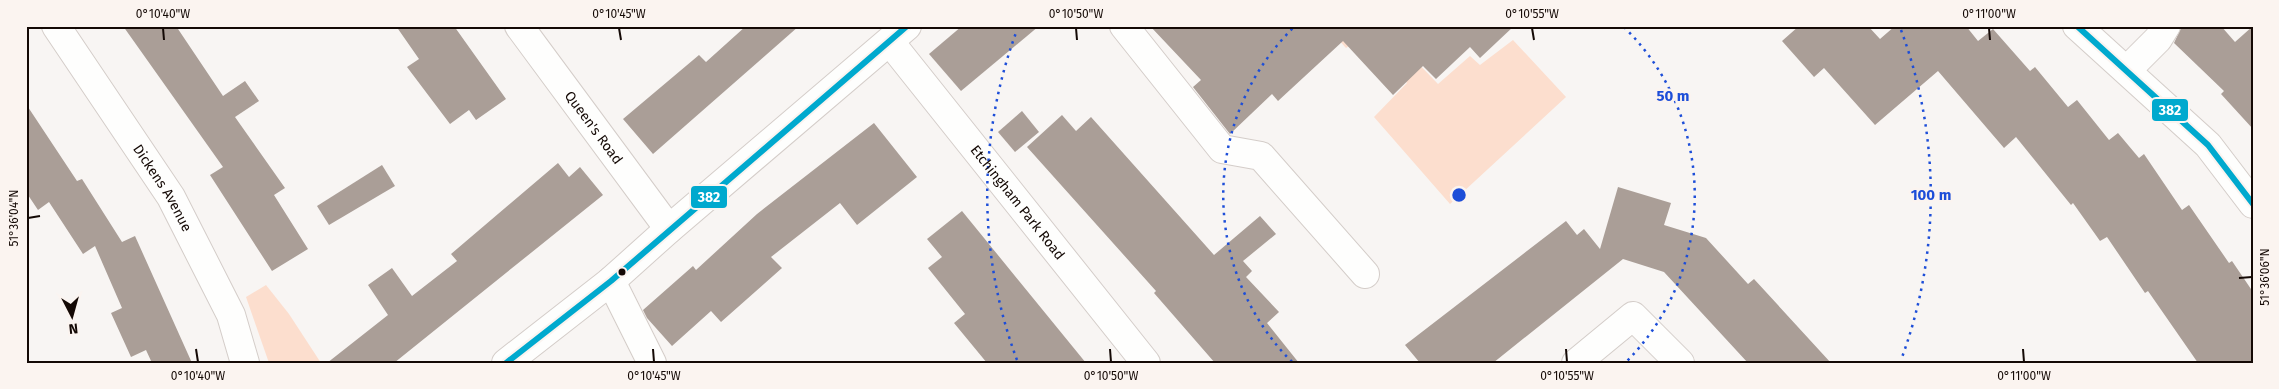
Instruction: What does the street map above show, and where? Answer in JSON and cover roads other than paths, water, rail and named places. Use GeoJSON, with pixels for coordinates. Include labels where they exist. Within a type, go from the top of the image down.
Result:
{"type":"FeatureCollection","features":[{"type":"Feature","properties":{"kind":"street","name":"Dickens Avenue"},"geometry":{"type":"LineString","coordinates":[[56,26],[171,197],[231,315],[245,363]]}},
{"type":"Feature","properties":{"kind":"street","name":"Queen's Road"},"geometry":{"type":"LineString","coordinates":[[519,26],[669,229]]}},
{"type":"Feature","properties":{"kind":"street"},"geometry":{"type":"LineString","coordinates":[[1124,26],[1222,149],[1261,156],[1364,274]]}},
{"type":"Feature","properties":{"kind":"street"},"geometry":{"type":"LineString","coordinates":[[2077,26],[2208,145],[2253,204]]}},
{"type":"Feature","properties":{"kind":"street"},"geometry":{"type":"LineString","coordinates":[[2127,70],[2158,39],[2166,26]]}},
{"type":"Feature","properties":{"kind":"street"},"geometry":{"type":"LineString","coordinates":[[506,363],[610,281],[898,34]]}},
{"type":"Feature","properties":{"kind":"street","name":"Etchingham Park Road"},"geometry":{"type":"LineString","coordinates":[[898,34],[1146,363]]}},
{"type":"Feature","properties":{"kind":"street"},"geometry":{"type":"LineString","coordinates":[[610,281],[652,363]]}},
{"type":"Feature","properties":{"kind":"street"},"geometry":{"type":"LineString","coordinates":[[1576,363],[1634,316],[1680,363]]}}]}
